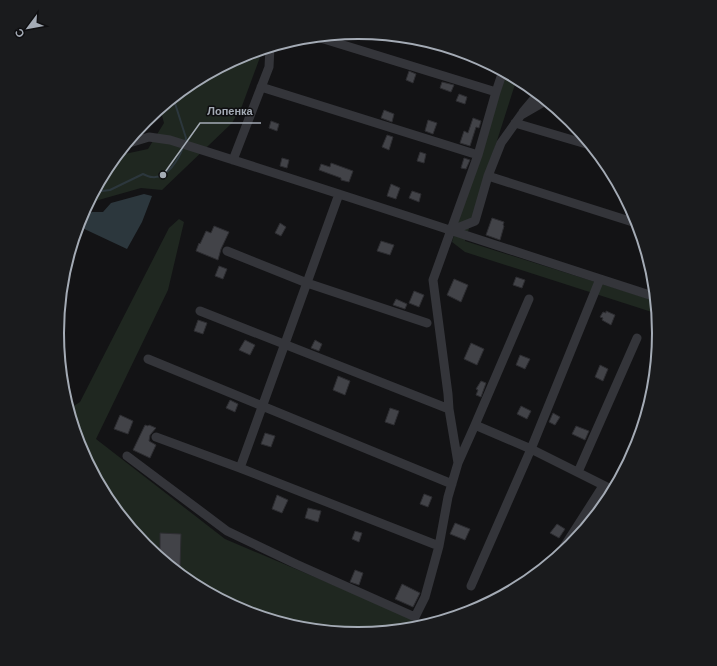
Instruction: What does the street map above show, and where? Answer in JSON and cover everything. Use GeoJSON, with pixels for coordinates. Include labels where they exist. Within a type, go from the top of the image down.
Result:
{"type":"FeatureCollection","features":[{"type":"Feature","properties":{"kind":"street"},"geometry":{"type":"LineString","coordinates":[[330,41],[496,92]]}},
{"type":"Feature","properties":{"kind":"street"},"geometry":{"type":"LineString","coordinates":[[233,160],[269,67],[270,53]]}},
{"type":"Feature","properties":{"kind":"street"},"geometry":{"type":"LineString","coordinates":[[458,464],[449,409],[433,280],[478,155],[501,76]]}},
{"type":"Feature","properties":{"kind":"street"},"geometry":{"type":"LineString","coordinates":[[261,87],[478,155]]}},
{"type":"Feature","properties":{"kind":"street"},"geometry":{"type":"LineString","coordinates":[[450,231],[475,221],[488,176],[500,143],[535,98]]}},
{"type":"Feature","properties":{"kind":"street"},"geometry":{"type":"LineString","coordinates":[[521,115],[541,103]]}},
{"type":"Feature","properties":{"kind":"street"},"geometry":{"type":"LineString","coordinates":[[514,124],[583,143]]}},
{"type":"Feature","properties":{"kind":"street"},"geometry":{"type":"LineString","coordinates":[[135,141],[149,137],[170,140],[650,295]]}},
{"type":"Feature","properties":{"kind":"street"},"geometry":{"type":"LineString","coordinates":[[488,176],[631,222]]}},
{"type":"Feature","properties":{"kind":"street"},"geometry":{"type":"LineString","coordinates":[[240,468],[339,194]]}},
{"type":"Feature","properties":{"kind":"street"},"geometry":{"type":"LineString","coordinates":[[227,251],[307,282],[427,323]]}},
{"type":"Feature","properties":{"kind":"street"},"geometry":{"type":"LineString","coordinates":[[471,586],[531,449],[600,279]]}},
{"type":"Feature","properties":{"kind":"street"},"geometry":{"type":"LineString","coordinates":[[127,456],[227,531],[415,618],[425,597],[439,546],[448,497],[458,464],[529,299]]}},
{"type":"Feature","properties":{"kind":"street"},"geometry":{"type":"LineString","coordinates":[[200,311],[449,409]]}},
{"type":"Feature","properties":{"kind":"street"},"geometry":{"type":"LineString","coordinates":[[578,472],[637,338]]}},
{"type":"Feature","properties":{"kind":"street"},"geometry":{"type":"LineString","coordinates":[[148,359],[452,484]]}},
{"type":"Feature","properties":{"kind":"street"},"geometry":{"type":"LineString","coordinates":[[475,425],[531,449],[605,486],[573,534]]}},
{"type":"Feature","properties":{"kind":"street"},"geometry":{"type":"LineString","coordinates":[[156,437],[240,468],[439,546]]}},
{"type":"Feature","properties":{"kind":"shaded area"},"geometry":{"type":"Polygon","coordinates":[[[260,56],[242,106],[232,123],[162,190],[141,188],[96,201],[125,154],[148,149],[164,123],[162,115],[195,89],[228,69],[260,56]]]}},
{"type":"Feature","properties":{"kind":"shaded area"},"geometry":{"type":"Polygon","coordinates":[[[501,76],[515,84],[465,241],[650,299],[652,312],[465,252],[452,242],[501,76]]]}},
{"type":"Feature","properties":{"kind":"shaded area"},"geometry":{"type":"Polygon","coordinates":[[[144,194],[152,196],[142,222],[127,249],[84,229],[90,213],[103,212],[111,203],[144,194]]]}},
{"type":"Feature","properties":{"kind":"shaded area"},"geometry":{"type":"Polygon","coordinates":[[[179,219],[184,222],[168,290],[96,439],[225,539],[418,621],[378,626],[339,626],[282,617],[246,605],[211,588],[165,554],[137,527],[114,496],[87,446],[74,406],[80,402],[169,228],[179,219]]]}},
{"type":"Feature","properties":{"kind":"building"},"geometry":{"type":"Polygon","coordinates":[[[409,71],[416,74],[413,83],[406,80],[409,71]]]}},
{"type":"Feature","properties":{"kind":"building"},"geometry":{"type":"Polygon","coordinates":[[[442,82],[454,85],[451,92],[440,88],[442,82]]]}},
{"type":"Feature","properties":{"kind":"building"},"geometry":{"type":"Polygon","coordinates":[[[459,94],[467,97],[465,104],[456,101],[459,94]]]}},
{"type":"Feature","properties":{"kind":"building"},"geometry":{"type":"Polygon","coordinates":[[[384,110],[394,114],[392,122],[381,118],[384,110]]]}},
{"type":"Feature","properties":{"kind":"building"},"geometry":{"type":"Polygon","coordinates":[[[473,118],[481,121],[479,128],[476,127],[470,146],[460,143],[464,131],[468,133],[473,118]]]}},
{"type":"Feature","properties":{"kind":"building"},"geometry":{"type":"Polygon","coordinates":[[[428,120],[437,123],[433,134],[425,131],[428,120]]]}},
{"type":"Feature","properties":{"kind":"building"},"geometry":{"type":"Polygon","coordinates":[[[271,121],[279,124],[277,131],[269,128],[271,121]]]}},
{"type":"Feature","properties":{"kind":"building"},"geometry":{"type":"Polygon","coordinates":[[[387,135],[393,137],[389,150],[382,147],[387,135]]]}},
{"type":"Feature","properties":{"kind":"building"},"geometry":{"type":"Polygon","coordinates":[[[420,152],[426,154],[424,163],[417,161],[420,152]]]}},
{"type":"Feature","properties":{"kind":"building"},"geometry":{"type":"Polygon","coordinates":[[[282,158],[289,160],[287,168],[280,166],[282,158]]]}},
{"type":"Feature","properties":{"kind":"building"},"geometry":{"type":"Polygon","coordinates":[[[464,158],[470,160],[466,169],[461,168],[464,158]]]}},
{"type":"Feature","properties":{"kind":"building"},"geometry":{"type":"Polygon","coordinates":[[[331,163],[353,171],[349,182],[319,170],[321,164],[330,167],[331,163]]]}},
{"type":"Feature","properties":{"kind":"building"},"geometry":{"type":"Polygon","coordinates":[[[391,184],[400,188],[396,199],[387,196],[391,184]]]}},
{"type":"Feature","properties":{"kind":"building"},"geometry":{"type":"Polygon","coordinates":[[[412,191],[421,194],[419,202],[409,198],[412,191]]]}},
{"type":"Feature","properties":{"kind":"building"},"geometry":{"type":"Polygon","coordinates":[[[492,218],[504,222],[500,240],[486,235],[492,218]]]}},
{"type":"Feature","properties":{"kind":"building"},"geometry":{"type":"Polygon","coordinates":[[[280,223],[286,227],[281,236],[275,233],[280,223]]]}},
{"type":"Feature","properties":{"kind":"building"},"geometry":{"type":"Polygon","coordinates":[[[214,226],[229,232],[221,249],[218,260],[196,251],[206,231],[211,233],[214,226]]]}},
{"type":"Feature","properties":{"kind":"building"},"geometry":{"type":"Polygon","coordinates":[[[381,241],[394,245],[390,255],[377,251],[381,241]]]}},
{"type":"Feature","properties":{"kind":"building"},"geometry":{"type":"Polygon","coordinates":[[[219,266],[227,269],[223,279],[215,276],[219,266]]]}},
{"type":"Feature","properties":{"kind":"building"},"geometry":{"type":"Polygon","coordinates":[[[516,277],[525,280],[522,288],[513,285],[516,277]]]}},
{"type":"Feature","properties":{"kind":"building"},"geometry":{"type":"Polygon","coordinates":[[[454,279],[468,285],[461,302],[447,295],[454,279]]]}},
{"type":"Feature","properties":{"kind":"building"},"geometry":{"type":"Polygon","coordinates":[[[414,291],[424,295],[419,307],[409,303],[414,291]]]}},
{"type":"Feature","properties":{"kind":"building"},"geometry":{"type":"Polygon","coordinates":[[[396,299],[407,304],[405,309],[393,305],[396,299]]]}},
{"type":"Feature","properties":{"kind":"building"},"geometry":{"type":"Polygon","coordinates":[[[606,311],[615,315],[611,325],[602,320],[603,318],[600,317],[603,312],[606,313],[606,311]]]}},
{"type":"Feature","properties":{"kind":"building"},"geometry":{"type":"Polygon","coordinates":[[[198,320],[207,323],[203,334],[194,331],[198,320]]]}},
{"type":"Feature","properties":{"kind":"building"},"geometry":{"type":"Polygon","coordinates":[[[245,340],[255,345],[250,355],[239,350],[245,340]]]}},
{"type":"Feature","properties":{"kind":"building"},"geometry":{"type":"Polygon","coordinates":[[[315,340],[322,344],[319,351],[311,348],[315,340]]]}},
{"type":"Feature","properties":{"kind":"building"},"geometry":{"type":"Polygon","coordinates":[[[471,343],[484,349],[477,365],[464,359],[471,343]]]}},
{"type":"Feature","properties":{"kind":"building"},"geometry":{"type":"Polygon","coordinates":[[[520,355],[530,359],[525,369],[516,365],[520,355]]]}},
{"type":"Feature","properties":{"kind":"building"},"geometry":{"type":"Polygon","coordinates":[[[600,365],[608,369],[603,381],[595,377],[600,365]]]}},
{"type":"Feature","properties":{"kind":"building"},"geometry":{"type":"Polygon","coordinates":[[[338,376],[350,381],[345,395],[333,390],[338,376]]]}},
{"type":"Feature","properties":{"kind":"building"},"geometry":{"type":"Polygon","coordinates":[[[481,381],[486,383],[481,397],[476,395],[478,390],[476,389],[481,381]]]}},
{"type":"Feature","properties":{"kind":"building"},"geometry":{"type":"Polygon","coordinates":[[[230,400],[238,404],[235,412],[226,408],[230,400]]]}},
{"type":"Feature","properties":{"kind":"building"},"geometry":{"type":"Polygon","coordinates":[[[521,406],[531,411],[527,419],[517,414],[521,406]]]}},
{"type":"Feature","properties":{"kind":"building"},"geometry":{"type":"Polygon","coordinates":[[[390,408],[399,411],[394,425],[385,422],[390,408]]]}},
{"type":"Feature","properties":{"kind":"building"},"geometry":{"type":"Polygon","coordinates":[[[553,413],[560,417],[555,425],[549,422],[553,413]]]}},
{"type":"Feature","properties":{"kind":"building"},"geometry":{"type":"Polygon","coordinates":[[[120,415],[133,421],[128,434],[114,429],[120,415]]]}},
{"type":"Feature","properties":{"kind":"building"},"geometry":{"type":"Polygon","coordinates":[[[145,425],[156,428],[150,435],[149,441],[156,445],[150,458],[133,450],[145,425]]]}},
{"type":"Feature","properties":{"kind":"building"},"geometry":{"type":"Polygon","coordinates":[[[576,426],[589,431],[585,440],[572,434],[576,426]]]}},
{"type":"Feature","properties":{"kind":"building"},"geometry":{"type":"Polygon","coordinates":[[[265,433],[275,436],[271,447],[261,444],[265,433]]]}},
{"type":"Feature","properties":{"kind":"building"},"geometry":{"type":"Polygon","coordinates":[[[424,494],[432,497],[428,507],[420,504],[424,494]]]}},
{"type":"Feature","properties":{"kind":"building"},"geometry":{"type":"Polygon","coordinates":[[[277,495],[288,500],[282,513],[272,509],[277,495]]]}},
{"type":"Feature","properties":{"kind":"building"},"geometry":{"type":"Polygon","coordinates":[[[308,508],[321,511],[318,522],[305,518],[308,508]]]}},
{"type":"Feature","properties":{"kind":"building"},"geometry":{"type":"Polygon","coordinates":[[[455,523],[470,529],[465,540],[450,534],[455,523]]]}},
{"type":"Feature","properties":{"kind":"building"},"geometry":{"type":"Polygon","coordinates":[[[557,524],[565,529],[559,538],[550,533],[557,524]]]}},
{"type":"Feature","properties":{"kind":"building"},"geometry":{"type":"Polygon","coordinates":[[[355,531],[362,533],[359,542],[352,539],[355,531]]]}},
{"type":"Feature","properties":{"kind":"building"},"geometry":{"type":"Polygon","coordinates":[[[160,533],[181,534],[180,566],[165,554],[160,549],[160,533]]]}},
{"type":"Feature","properties":{"kind":"building"},"geometry":{"type":"Polygon","coordinates":[[[355,570],[363,573],[359,585],[350,582],[355,570]]]}},
{"type":"Feature","properties":{"kind":"building"},"geometry":{"type":"Polygon","coordinates":[[[402,584],[420,593],[413,607],[395,599],[402,584]]]}},
{"type":"Feature","properties":{"kind":"waterway"},"geometry":{"type":"LineString","coordinates":[[175,104],[186,138],[185,143]]}},
{"type":"Feature","properties":{"kind":"waterway"},"geometry":{"type":"LineString","coordinates":[[101,191],[110,190],[143,174],[152,177],[163,175],[172,167],[179,157],[183,147]]}},
{"type":"Feature","properties":{"kind":"place","name":"Лопенка"},"geometry":{"type":"Point","coordinates":[163,175]}}]}
